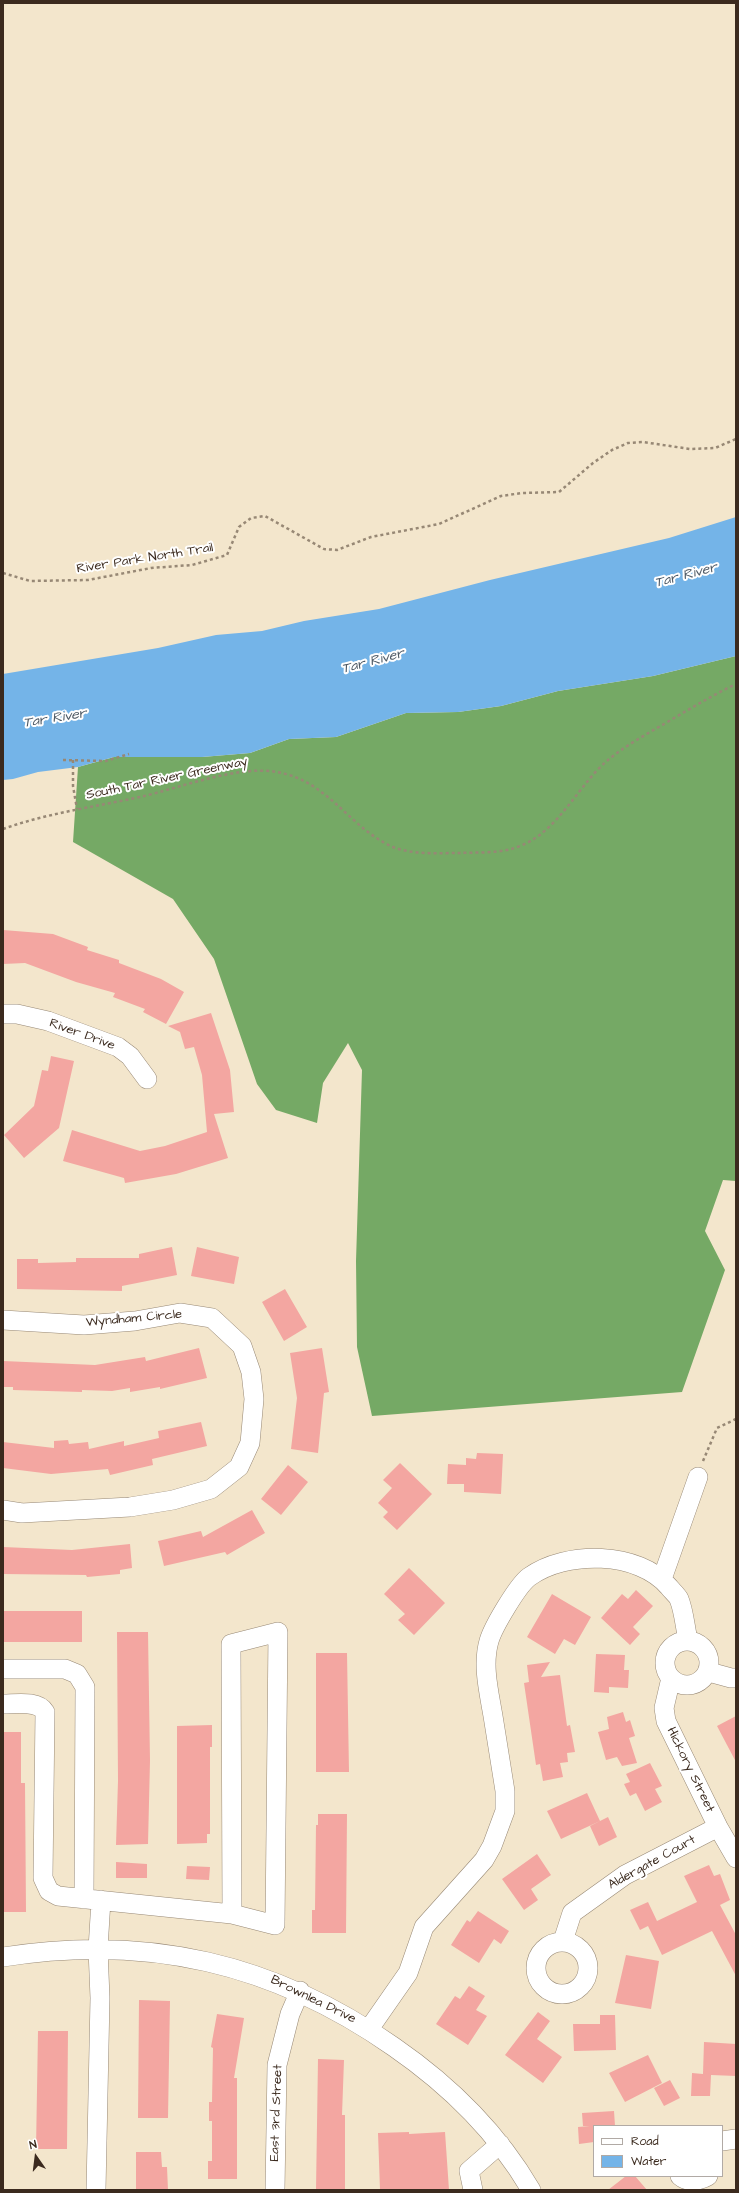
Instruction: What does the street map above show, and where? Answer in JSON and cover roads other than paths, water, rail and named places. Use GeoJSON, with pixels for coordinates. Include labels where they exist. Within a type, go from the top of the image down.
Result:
{"type":"FeatureCollection","features":[{"type":"Feature","properties":{"kind":"street","name":"River Drive"},"geometry":{"type":"LineString","coordinates":[[3,1014],[17,1014],[48,1022],[118,1047],[130,1056],[148,1079]]}},
{"type":"Feature","properties":{"kind":"street","name":"Wyndham Circle"},"geometry":{"type":"LineString","coordinates":[[3,1320],[84,1324],[135,1321],[180,1313],[212,1318],[242,1346],[252,1372],[254,1399],[250,1443],[238,1467],[211,1489],[173,1500],[130,1507],[22,1513],[3,1510]]}},
{"type":"Feature","properties":{"kind":"street"},"geometry":{"type":"LineString","coordinates":[[662,1579],[698,1477]]}},
{"type":"Feature","properties":{"kind":"street"},"geometry":{"type":"LineString","coordinates":[[369,2029],[408,1973],[424,1927],[484,1860],[492,1846],[505,1811],[505,1791],[485,1662],[489,1640],[516,1592],[528,1578],[543,1568],[583,1559],[600,1558],[639,1565],[662,1579],[679,1598],[688,1640]]}},
{"type":"Feature","properties":{"kind":"street"},"geometry":{"type":"LineString","coordinates":[[3,1704],[35,1704],[42,1707],[45,1712],[43,1878],[49,1891],[58,1896],[232,1914],[275,1925],[278,1632],[231,1644],[232,1914]]}},
{"type":"Feature","properties":{"kind":"street"},"geometry":{"type":"LineString","coordinates":[[688,1640],[699,1643],[706,1651],[710,1661],[709,1672],[702,1681],[693,1686],[677,1684],[666,1673],[665,1658],[673,1645],[688,1640]]}},
{"type":"Feature","properties":{"kind":"street"},"geometry":{"type":"LineString","coordinates":[[3,1669],[65,1669],[77,1674],[85,1687],[92,1899],[98,1949],[100,1998],[96,2190]]}},
{"type":"Feature","properties":{"kind":"street"},"geometry":{"type":"LineString","coordinates":[[709,1672],[736,1678]]}},
{"type":"Feature","properties":{"kind":"street","name":"Hickory Street"},"geometry":{"type":"LineString","coordinates":[[671,1678],[664,1708],[666,1721],[718,1827],[736,1858]]}},
{"type":"Feature","properties":{"kind":"street","name":"Aldergate Court"},"geometry":{"type":"LineString","coordinates":[[563,1941],[572,1913],[625,1876],[718,1827]]}},
{"type":"Feature","properties":{"kind":"street","name":"Brownlea Drive"},"geometry":{"type":"LineString","coordinates":[[3,1957],[61,1950],[141,1950],[201,1960],[260,1975],[300,1991],[329,2005],[369,2029],[421,2065],[460,2099],[500,2144],[531,2190]]}},
{"type":"Feature","properties":{"kind":"street","name":"East 3rd Street"},"geometry":{"type":"LineString","coordinates":[[275,2190],[277,2065],[290,2014],[300,1991]]}},
{"type":"Feature","properties":{"kind":"street"},"geometry":{"type":"LineString","coordinates":[[723,2141],[736,2139]]}},
{"type":"Feature","properties":{"kind":"street"},"geometry":{"type":"LineString","coordinates":[[473,2190],[468,2172],[500,2144]]}},
{"type":"Feature","properties":{"kind":"street"},"geometry":{"type":"LineString","coordinates":[[681,2177],[684,2180],[700,2181],[706,2177]]}},
{"type":"Feature","properties":{"kind":"water","name":"Tar River"},"geometry":{"type":"Polygon","coordinates":[[[736,517],[736,656],[653,676],[558,691],[501,706],[458,712],[406,713],[336,737],[289,739],[250,753],[202,757],[114,757],[78,767],[38,772],[13,779],[3,780],[3,674],[158,648],[216,635],[262,631],[304,621],[379,609],[490,580],[669,538],[736,517]]]}}]}
